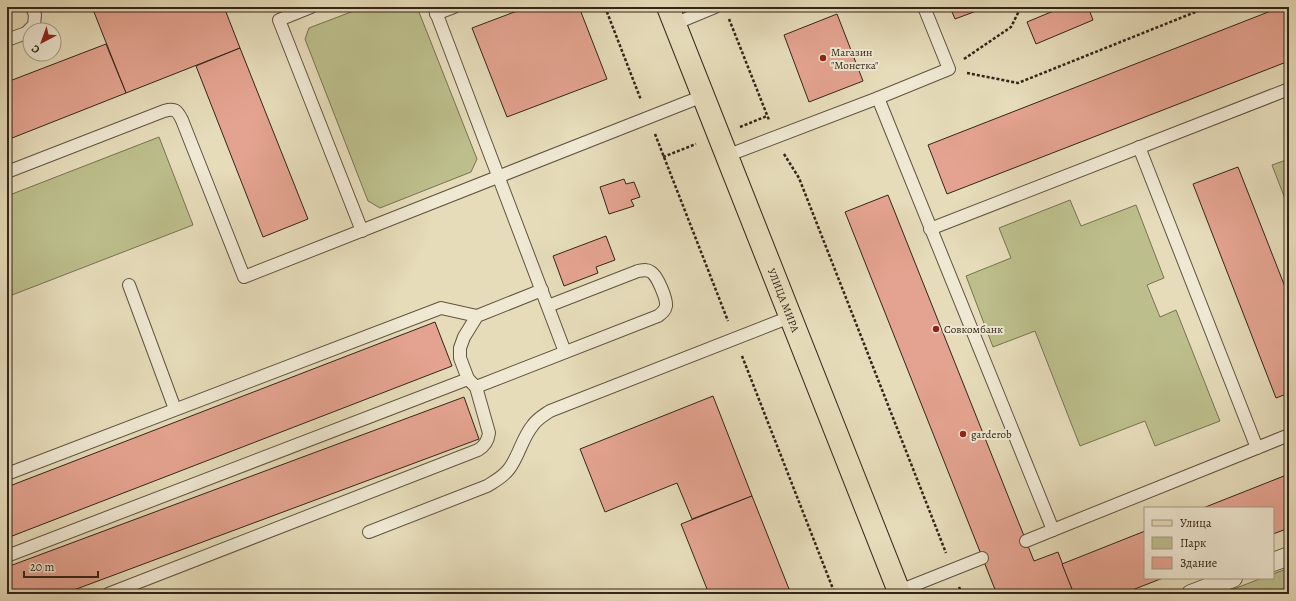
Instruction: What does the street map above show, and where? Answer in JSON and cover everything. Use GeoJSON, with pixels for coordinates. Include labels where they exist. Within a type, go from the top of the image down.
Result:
{"type":"FeatureCollection","features":[{"type":"Feature","properties":{"kind":"main road","name":"УЛИЦА МИРА"},"geometry":{"type":"LineString","coordinates":[[671,15],[899,592]]}},
{"type":"Feature","properties":{"kind":"street"},"geometry":{"type":"LineString","coordinates":[[1274,562],[1289,556]]}},
{"type":"Feature","properties":{"kind":"street"},"geometry":{"type":"LineString","coordinates":[[1191,594],[1230,579]]}},
{"type":"Feature","properties":{"kind":"lane"},"geometry":{"type":"LineString","coordinates":[[7,40],[26,33],[34,25],[35,15],[32,7]]}},
{"type":"Feature","properties":{"kind":"lane"},"geometry":{"type":"LineString","coordinates":[[312,7],[279,20],[362,231]]}},
{"type":"Feature","properties":{"kind":"lane"},"geometry":{"type":"LineString","coordinates":[[454,7],[435,11],[565,352]]}},
{"type":"Feature","properties":{"kind":"lane"},"geometry":{"type":"LineString","coordinates":[[671,15],[715,7]]}},
{"type":"Feature","properties":{"kind":"lane"},"geometry":{"type":"LineString","coordinates":[[726,156],[878,98],[949,69],[924,7]]}},
{"type":"Feature","properties":{"kind":"lane"},"geometry":{"type":"LineString","coordinates":[[930,229],[1289,89]]}},
{"type":"Feature","properties":{"kind":"lane"},"geometry":{"type":"LineString","coordinates":[[7,172],[164,110],[172,109],[178,112],[182,120],[244,277],[703,96]]}},
{"type":"Feature","properties":{"kind":"lane"},"geometry":{"type":"LineString","coordinates":[[878,98],[1052,530]]}},
{"type":"Feature","properties":{"kind":"lane"},"geometry":{"type":"LineString","coordinates":[[1139,147],[1258,448]]}},
{"type":"Feature","properties":{"kind":"lane"},"geometry":{"type":"LineString","coordinates":[[7,556],[472,383],[565,352],[658,316],[663,312],[666,306],[666,300],[657,279],[652,272],[645,270],[638,271],[548,306]]}},
{"type":"Feature","properties":{"kind":"lane"},"geometry":{"type":"LineString","coordinates":[[129,285],[175,409]]}},
{"type":"Feature","properties":{"kind":"lane"},"geometry":{"type":"LineString","coordinates":[[7,474],[441,308],[477,316],[542,290]]}},
{"type":"Feature","properties":{"kind":"lane"},"geometry":{"type":"LineString","coordinates":[[108,594],[483,448],[486,444],[489,433],[472,383],[460,358],[460,348],[464,337],[477,316]]}},
{"type":"Feature","properties":{"kind":"lane"},"geometry":{"type":"LineString","coordinates":[[369,532],[487,486],[499,479],[516,459],[526,435],[533,425],[540,417],[550,411],[790,317]]}},
{"type":"Feature","properties":{"kind":"lane"},"geometry":{"type":"LineString","coordinates":[[1026,541],[1289,435]]}},
{"type":"Feature","properties":{"kind":"lane"},"geometry":{"type":"LineString","coordinates":[[899,592],[982,558]]}},
{"type":"Feature","properties":{"kind":"path"},"geometry":{"type":"LineString","coordinates":[[605,7],[835,594]]}},
{"type":"Feature","properties":{"kind":"path"},"geometry":{"type":"LineString","coordinates":[[949,69],[1011,27],[1021,7]]}},
{"type":"Feature","properties":{"kind":"path"},"geometry":{"type":"LineString","coordinates":[[949,69],[1018,83],[1208,7]]}},
{"type":"Feature","properties":{"kind":"path"},"geometry":{"type":"LineString","coordinates":[[728,14],[782,151],[799,178],[962,594]]}},
{"type":"Feature","properties":{"kind":"green space"},"geometry":{"type":"Polygon","coordinates":[[[364,7],[417,7],[477,159],[471,172],[380,208],[368,201],[305,39],[309,28],[364,7]]]}},
{"type":"Feature","properties":{"kind":"green space"},"geometry":{"type":"Polygon","coordinates":[[[159,137],[193,225],[7,297],[7,196],[159,137]]]}},
{"type":"Feature","properties":{"kind":"green space"},"geometry":{"type":"Polygon","coordinates":[[[1289,159],[1289,209],[1272,165],[1289,159]]]}},
{"type":"Feature","properties":{"kind":"green space"},"geometry":{"type":"Polygon","coordinates":[[[1070,200],[1081,226],[1136,205],[1164,278],[1147,285],[1160,317],[1176,310],[1220,421],[1155,446],[1145,421],[1080,446],[1035,331],[993,347],[966,276],[1011,258],[999,228],[1070,200]]]}},
{"type":"Feature","properties":{"kind":"green space"},"geometry":{"type":"Polygon","coordinates":[[[1289,568],[1289,594],[1221,594],[1259,579],[1274,579],[1274,574],[1289,568]]]}},
{"type":"Feature","properties":{"kind":"building"},"geometry":{"type":"Polygon","coordinates":[[[92,7],[224,7],[240,48],[126,93],[92,7]]]}},
{"type":"Feature","properties":{"kind":"building"},"geometry":{"type":"Polygon","coordinates":[[[515,7],[579,7],[607,79],[507,117],[472,28],[517,11],[515,7]]]}},
{"type":"Feature","properties":{"kind":"building"},"geometry":{"type":"Polygon","coordinates":[[[950,7],[987,7],[955,19],[950,7]]]}},
{"type":"Feature","properties":{"kind":"building"},"geometry":{"type":"Polygon","coordinates":[[[1063,7],[1088,7],[1093,20],[1036,44],[1027,22],[1063,7]]]}},
{"type":"Feature","properties":{"kind":"building"},"geometry":{"type":"Polygon","coordinates":[[[1281,7],[1289,7],[1289,61],[947,194],[928,145],[1281,7]]]}},
{"type":"Feature","properties":{"kind":"building","name":"Магазин \"Монетка\""},"geometry":{"type":"Polygon","coordinates":[[[837,14],[863,81],[809,102],[784,35],[837,14]]]}},
{"type":"Feature","properties":{"kind":"building"},"geometry":{"type":"Polygon","coordinates":[[[106,44],[126,93],[7,140],[7,82],[106,44]]]}},
{"type":"Feature","properties":{"kind":"building"},"geometry":{"type":"Polygon","coordinates":[[[240,48],[308,219],[263,237],[196,66],[240,48]]]}},
{"type":"Feature","properties":{"kind":"building"},"geometry":{"type":"Polygon","coordinates":[[[1238,167],[1289,297],[1289,393],[1276,398],[1193,184],[1238,167]]]}},
{"type":"Feature","properties":{"kind":"building"},"geometry":{"type":"Polygon","coordinates":[[[624,179],[626,184],[634,182],[640,197],[631,200],[634,206],[609,214],[600,187],[624,179]]]}},
{"type":"Feature","properties":{"kind":"building"},"geometry":{"type":"Polygon","coordinates":[[[888,195],[1034,561],[1058,552],[1074,594],[1003,594],[1001,590],[996,592],[845,212],[888,195]]]}},
{"type":"Feature","properties":{"kind":"building"},"geometry":{"type":"Polygon","coordinates":[[[606,236],[615,260],[596,267],[598,273],[564,286],[553,256],[606,236]]]}},
{"type":"Feature","properties":{"kind":"building"},"geometry":{"type":"Polygon","coordinates":[[[435,322],[452,366],[7,538],[7,487],[435,322]]]}},
{"type":"Feature","properties":{"kind":"building"},"geometry":{"type":"Polygon","coordinates":[[[713,396],[752,496],[692,519],[677,483],[605,512],[580,449],[713,396]]]}},
{"type":"Feature","properties":{"kind":"building"},"geometry":{"type":"Polygon","coordinates":[[[464,397],[479,439],[63,594],[7,594],[7,567],[464,397]]]}},
{"type":"Feature","properties":{"kind":"building"},"geometry":{"type":"Polygon","coordinates":[[[1289,474],[1289,528],[1274,534],[1274,507],[1206,507],[1289,474]]]}},
{"type":"Feature","properties":{"kind":"building"},"geometry":{"type":"Polygon","coordinates":[[[752,496],[791,594],[709,594],[681,524],[752,496]]]}},
{"type":"Feature","properties":{"kind":"building"},"geometry":{"type":"Polygon","coordinates":[[[1144,531],[1144,579],[1160,579],[1122,594],[1074,594],[1062,564],[1144,531]]]}},
{"type":"Feature","properties":{"kind":"place","name":"Магазин \"Монетка\""},"geometry":{"type":"Point","coordinates":[823,58]}},
{"type":"Feature","properties":{"kind":"place","name":"Совкомбанк"},"geometry":{"type":"Point","coordinates":[936,329]}},
{"type":"Feature","properties":{"kind":"place","name":"garderob"},"geometry":{"type":"Point","coordinates":[963,434]}}]}
